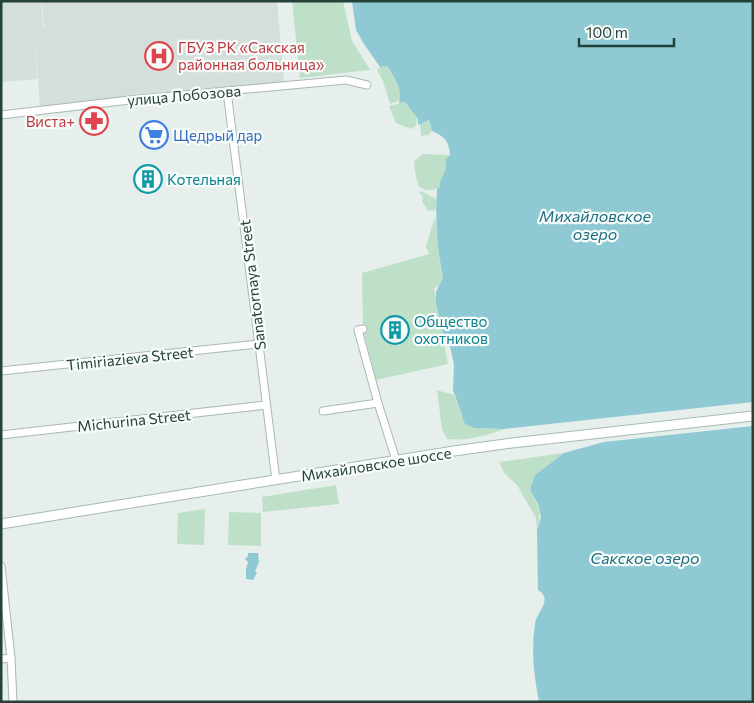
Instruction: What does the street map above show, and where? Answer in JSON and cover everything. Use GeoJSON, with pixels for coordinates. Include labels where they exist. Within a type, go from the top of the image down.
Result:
{"type":"FeatureCollection","features":[{"type":"Feature","properties":{"kind":"main road","name":"Михайловское шоссе"},"geometry":{"type":"LineString","coordinates":[[1,524],[512,442],[753,416]]}},
{"type":"Feature","properties":{"kind":"street","name":"улица Лобозова"},"geometry":{"type":"LineString","coordinates":[[1,115],[107,102],[346,80],[367,85]]}},
{"type":"Feature","properties":{"kind":"street","name":"Sanatornaya Street"},"geometry":{"type":"LineString","coordinates":[[227,91],[276,480]]}},
{"type":"Feature","properties":{"kind":"street"},"geometry":{"type":"LineString","coordinates":[[363,329],[358,330],[396,460]]}},
{"type":"Feature","properties":{"kind":"street","name":"Timiriazieva Street"},"geometry":{"type":"LineString","coordinates":[[1,372],[258,344]]}},
{"type":"Feature","properties":{"kind":"street"},"geometry":{"type":"LineString","coordinates":[[323,411],[378,403]]}},
{"type":"Feature","properties":{"kind":"street","name":"Michurina Street"},"geometry":{"type":"LineString","coordinates":[[1,435],[266,405]]}},
{"type":"Feature","properties":{"kind":"street"},"geometry":{"type":"LineString","coordinates":[[1,566],[11,658],[13,702]]}},
{"type":"Feature","properties":{"kind":"street"},"geometry":{"type":"LineString","coordinates":[[1,659],[11,658]]}},
{"type":"Feature","properties":{"kind":"shaded area","name":"ГБУЗ РК «Сакская районная больница»"},"geometry":{"type":"Polygon","coordinates":[[[1,1],[41,1],[43,28],[34,29],[44,28],[42,1],[277,1],[284,82],[40,106],[35,40],[37,79],[1,82],[1,1]]]}},
{"type":"Feature","properties":{"kind":"green space"},"geometry":{"type":"Polygon","coordinates":[[[292,1],[343,1],[352,41],[370,70],[300,78],[292,1]]]}},
{"type":"Feature","properties":{"kind":"green space"},"geometry":{"type":"Polygon","coordinates":[[[387,65],[395,76],[401,97],[400,100],[390,104],[383,81],[377,70],[387,65]]]}},
{"type":"Feature","properties":{"kind":"green space"},"geometry":{"type":"Polygon","coordinates":[[[405,102],[417,118],[416,126],[411,129],[396,123],[389,106],[405,102]]]}},
{"type":"Feature","properties":{"kind":"green space"},"geometry":{"type":"Polygon","coordinates":[[[429,120],[432,131],[428,135],[421,136],[420,124],[429,120]]]}},
{"type":"Feature","properties":{"kind":"green space"},"geometry":{"type":"Polygon","coordinates":[[[423,154],[450,155],[440,187],[433,190],[419,187],[416,177],[414,161],[423,154]]]}},
{"type":"Feature","properties":{"kind":"green space"},"geometry":{"type":"Polygon","coordinates":[[[421,191],[436,199],[436,210],[428,211],[422,201],[423,197],[419,192],[421,191]]]}},
{"type":"Feature","properties":{"kind":"green space"},"geometry":{"type":"Polygon","coordinates":[[[435,217],[443,279],[439,286],[434,288],[448,364],[376,380],[363,329],[362,273],[429,254],[426,246],[435,217]]]}},
{"type":"Feature","properties":{"kind":"green space"},"geometry":{"type":"Polygon","coordinates":[[[437,390],[454,395],[462,416],[475,428],[504,429],[476,437],[447,439],[442,429],[437,390]]]}},
{"type":"Feature","properties":{"kind":"green space"},"geometry":{"type":"Polygon","coordinates":[[[564,453],[535,475],[530,490],[539,510],[537,530],[536,518],[517,485],[505,474],[499,462],[564,453]]]}},
{"type":"Feature","properties":{"kind":"green space"},"geometry":{"type":"Polygon","coordinates":[[[336,485],[339,504],[263,512],[262,497],[336,485]]]}},
{"type":"Feature","properties":{"kind":"green space"},"geometry":{"type":"Polygon","coordinates":[[[205,509],[204,545],[177,544],[178,513],[205,509]]]}},
{"type":"Feature","properties":{"kind":"green space"},"geometry":{"type":"Polygon","coordinates":[[[229,512],[261,513],[261,546],[228,545],[229,512]]]}},
{"type":"Feature","properties":{"kind":"water","name":"Михайловское озеро"},"geometry":{"type":"Polygon","coordinates":[[[352,1],[753,1],[753,402],[504,429],[475,428],[465,424],[453,390],[454,364],[449,342],[443,334],[436,303],[436,292],[443,278],[437,234],[437,189],[440,187],[440,182],[446,170],[445,160],[450,155],[449,146],[440,135],[432,131],[429,120],[418,125],[418,119],[405,102],[399,103],[399,88],[392,74],[387,66],[380,67],[356,30],[352,1]]]}},
{"type":"Feature","properties":{"kind":"water","name":"Сакское озеро"},"geometry":{"type":"Polygon","coordinates":[[[753,426],[753,702],[539,702],[534,673],[533,644],[536,620],[543,606],[544,598],[543,594],[538,590],[537,530],[541,517],[538,504],[530,490],[535,475],[564,453],[604,442],[753,426]]]}},
{"type":"Feature","properties":{"kind":"water"},"geometry":{"type":"Polygon","coordinates":[[[248,553],[258,553],[259,562],[255,571],[257,573],[253,580],[246,579],[248,562],[245,559],[248,553]]]}},
{"type":"Feature","properties":{"kind":"place","name":"ГБУЗ РК «Сакская районная больница»"},"geometry":{"type":"Point","coordinates":[159,56]}},
{"type":"Feature","properties":{"kind":"place","name":"Виста+"},"geometry":{"type":"Point","coordinates":[94,121]}},
{"type":"Feature","properties":{"kind":"place","name":"Щедрый дар"},"geometry":{"type":"Point","coordinates":[154,135]}},
{"type":"Feature","properties":{"kind":"place","name":"Котельная"},"geometry":{"type":"Point","coordinates":[148,179]}},
{"type":"Feature","properties":{"kind":"place","name":"Общество охотников"},"geometry":{"type":"Point","coordinates":[395,330]}}]}
